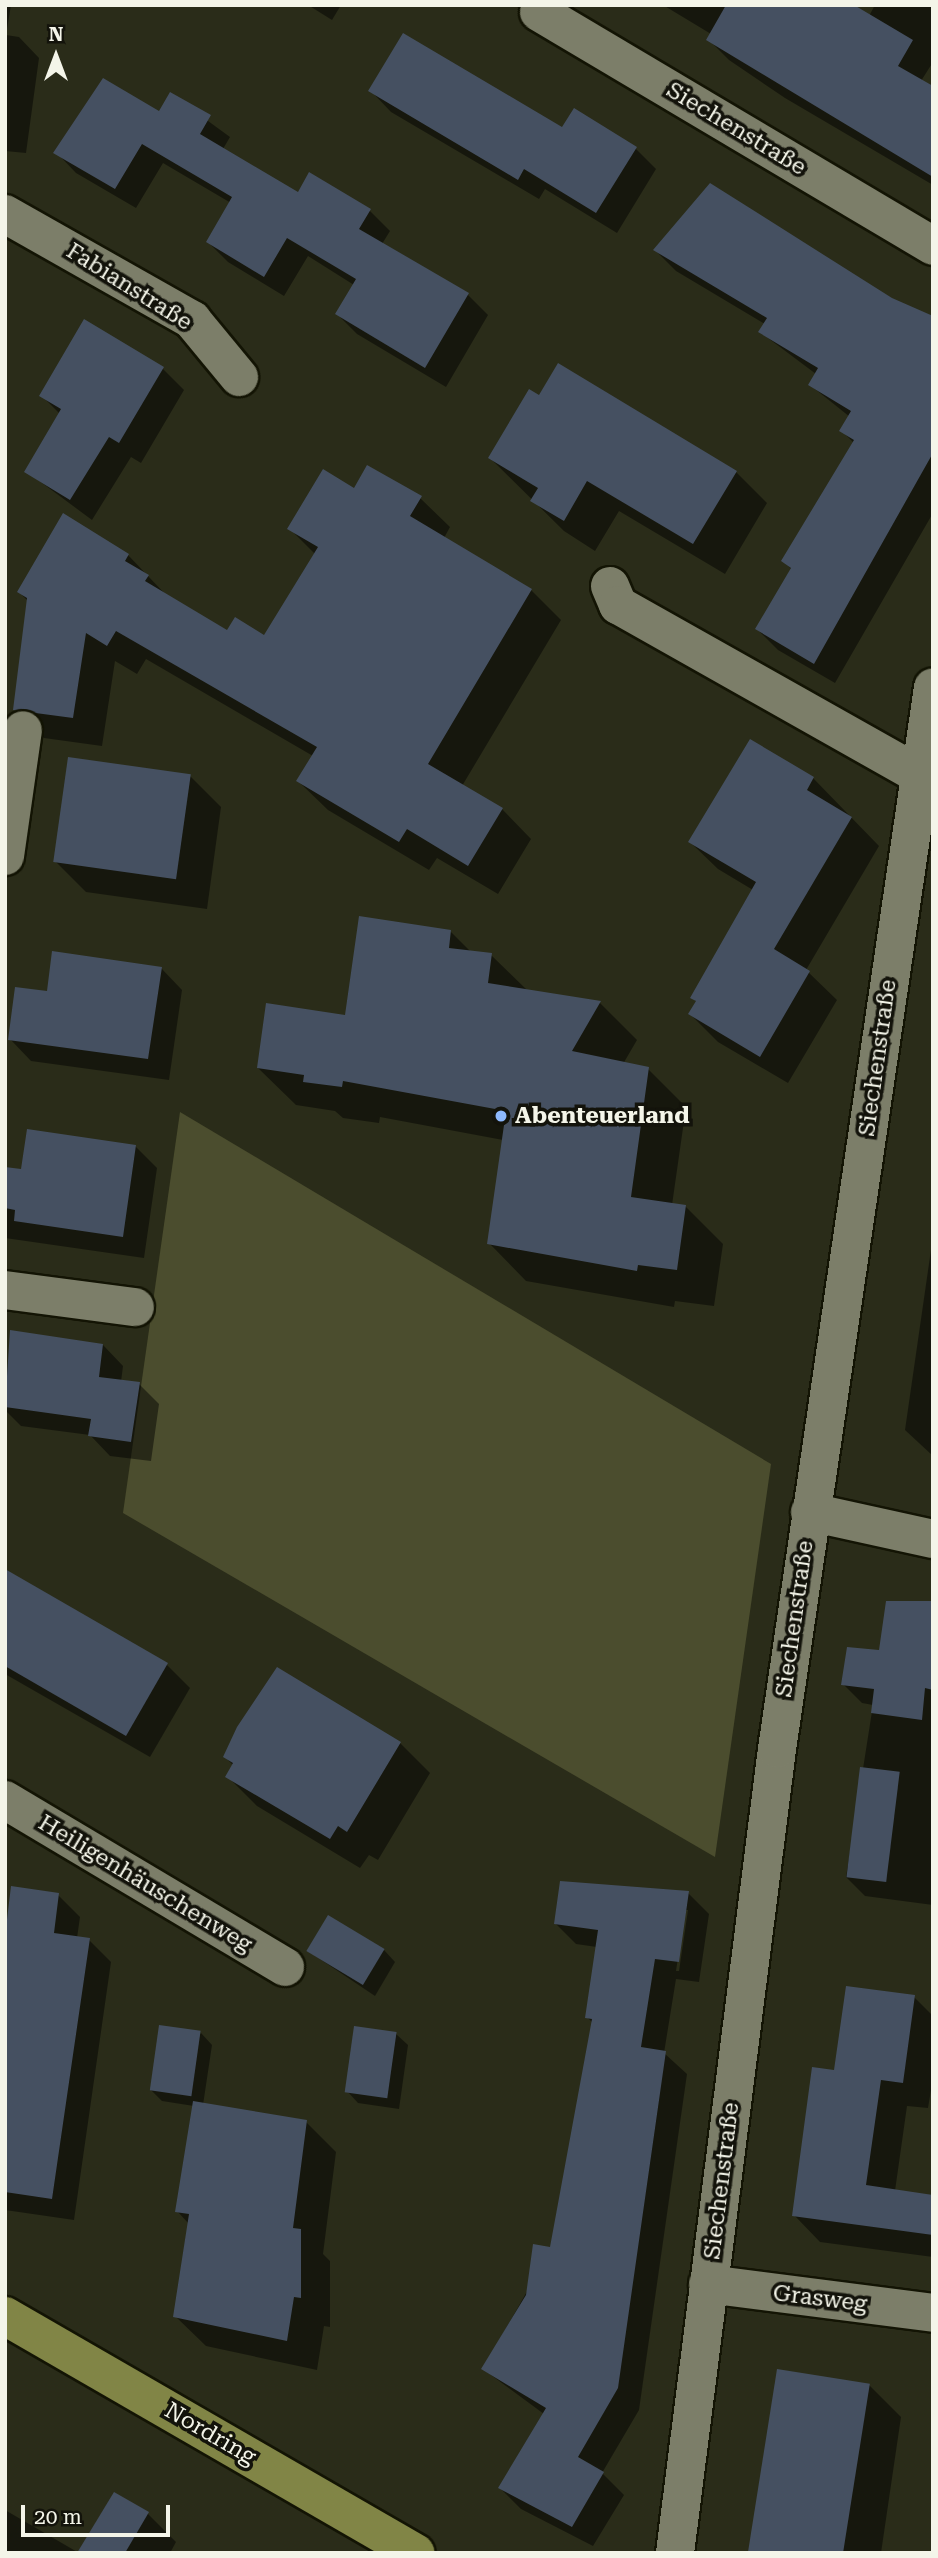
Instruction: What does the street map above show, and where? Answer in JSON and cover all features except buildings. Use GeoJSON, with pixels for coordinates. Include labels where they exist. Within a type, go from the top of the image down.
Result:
{"type":"FeatureCollection","features":[{"type":"Feature","properties":{"kind":"main road","name":"Nordring"},"geometry":{"type":"LineString","coordinates":[[5,2316],[415,2553]]}},
{"type":"Feature","properties":{"kind":"street","name":"Siechenstraße"},"geometry":{"type":"LineString","coordinates":[[539,12],[933,246]]}},
{"type":"Feature","properties":{"kind":"street","name":"Fabianstraße"},"geometry":{"type":"LineString","coordinates":[[5,214],[192,320],[239,377]]}},
{"type":"Feature","properties":{"kind":"street"},"geometry":{"type":"LineString","coordinates":[[610,586],[618,605],[920,775]]}},
{"type":"Feature","properties":{"kind":"street","name":"Siechenstraße"},"geometry":{"type":"LineString","coordinates":[[675,2553],[810,1512],[933,687]]}},
{"type":"Feature","properties":{"kind":"street"},"geometry":{"type":"LineString","coordinates":[[5,856],[23,730]]}},
{"type":"Feature","properties":{"kind":"street"},"geometry":{"type":"LineString","coordinates":[[5,1290],[135,1307]]}},
{"type":"Feature","properties":{"kind":"street"},"geometry":{"type":"LineString","coordinates":[[810,1512],[933,1539]]}},
{"type":"Feature","properties":{"kind":"street","name":"Heiligenhäuschenweg"},"geometry":{"type":"LineString","coordinates":[[5,1800],[285,1967]]}},
{"type":"Feature","properties":{"kind":"street","name":"Grasweg"},"geometry":{"type":"LineString","coordinates":[[708,2284],[933,2313]]}},
{"type":"Feature","properties":{"kind":"green space"},"geometry":{"type":"Polygon","coordinates":[[[180,1112],[771,1464],[715,1857],[123,1513],[180,1112]]]}},
{"type":"Feature","properties":{"kind":"place","name":"Abenteuerland"},"geometry":{"type":"Point","coordinates":[501,1116]}}]}
